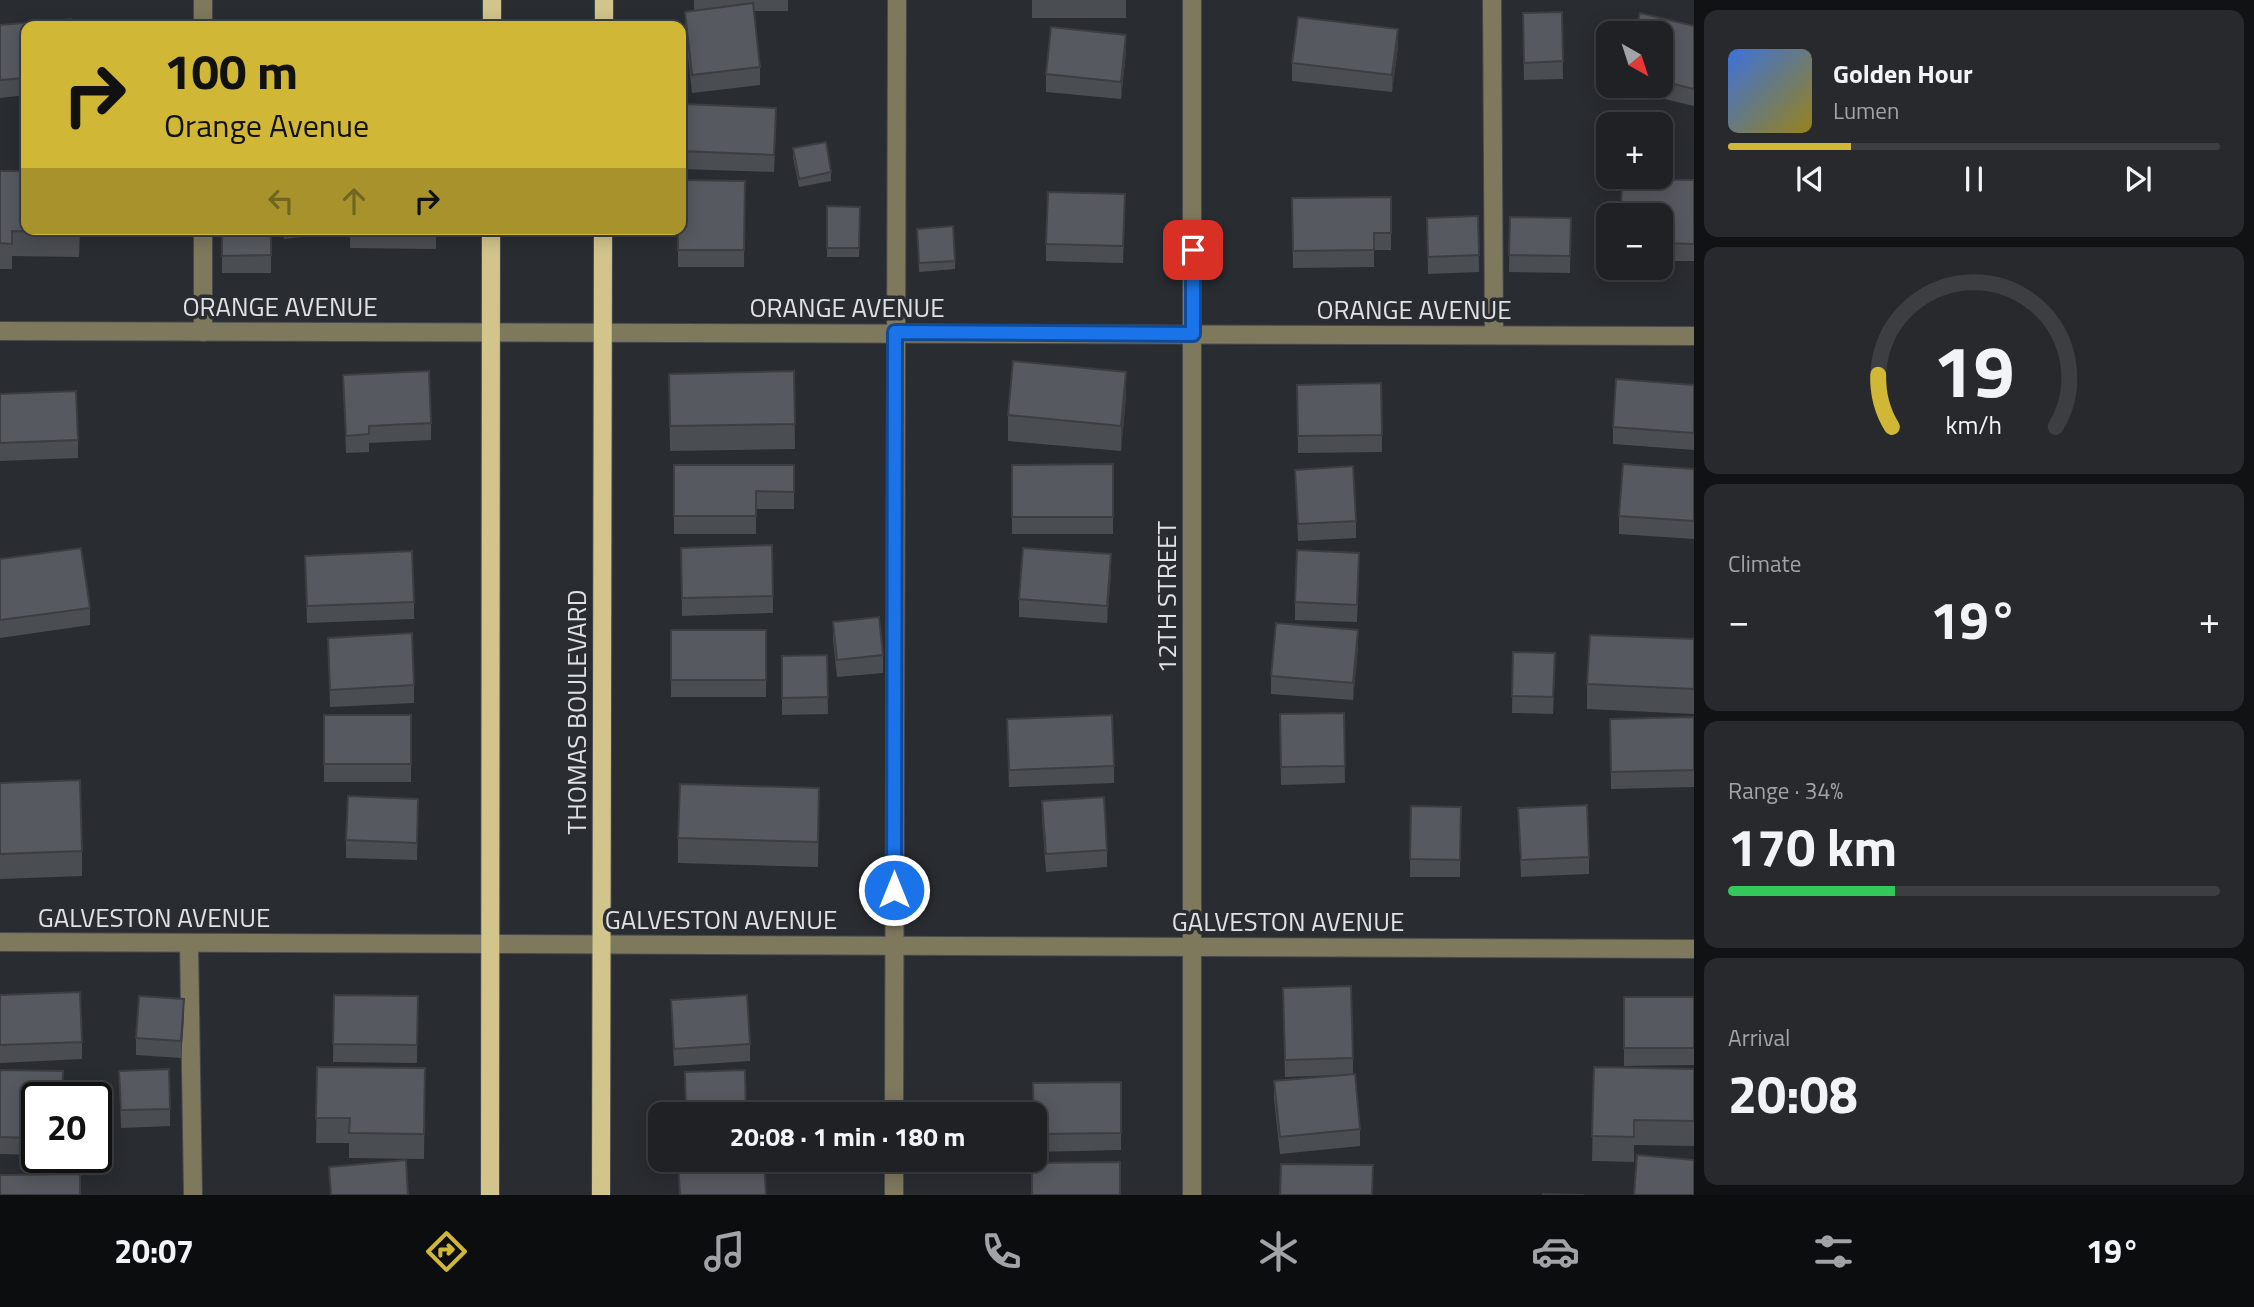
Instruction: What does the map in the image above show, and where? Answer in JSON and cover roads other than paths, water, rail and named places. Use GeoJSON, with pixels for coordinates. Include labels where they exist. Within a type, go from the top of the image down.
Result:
{"type":"FeatureCollection","features":[{"type":"Feature","properties":{"kind":"main road"},"geometry":{"type":"LineString","coordinates":[[492,0],[492,21]]}},
{"type":"Feature","properties":{"kind":"main road"},"geometry":{"type":"LineString","coordinates":[[604,0],[604,21]]}},
{"type":"Feature","properties":{"kind":"main road"},"geometry":{"type":"LineString","coordinates":[[490,1195],[491,235]]}},
{"type":"Feature","properties":{"kind":"main road","name":"THOMAS BOULEVARD"},"geometry":{"type":"LineString","coordinates":[[601,1195],[603,235]]}},
{"type":"Feature","properties":{"kind":"street"},"geometry":{"type":"LineString","coordinates":[[203,0],[203,21]]}},
{"type":"Feature","properties":{"kind":"street"},"geometry":{"type":"LineString","coordinates":[[894,1102],[897,0]]}},
{"type":"Feature","properties":{"kind":"street","name":"12TH STREET"},"geometry":{"type":"LineString","coordinates":[[1192,0],[1192,1195]]}},
{"type":"Feature","properties":{"kind":"street"},"geometry":{"type":"LineString","coordinates":[[1492,0],[1494,335]]}},
{"type":"Feature","properties":{"kind":"street"},"geometry":{"type":"LineString","coordinates":[[203,235],[203,332]]}},
{"type":"Feature","properties":{"kind":"street","name":"ORANGE AVENUE"},"geometry":{"type":"LineString","coordinates":[[0,331],[1694,336]]}},
{"type":"Feature","properties":{"kind":"street","name":"GALVESTON AVENUE"},"geometry":{"type":"LineString","coordinates":[[0,942],[1694,949]]}},
{"type":"Feature","properties":{"kind":"street"},"geometry":{"type":"LineString","coordinates":[[189,944],[193,1195]]}},
{"type":"Feature","properties":{"kind":"street"},"geometry":{"type":"LineString","coordinates":[[894,1172],[894,1195]]}}]}
